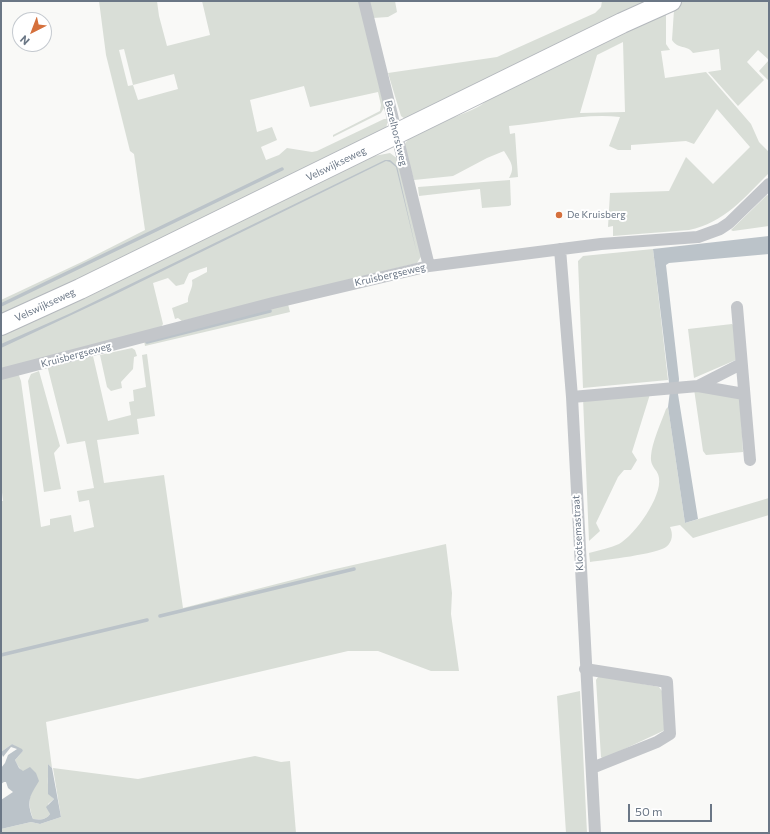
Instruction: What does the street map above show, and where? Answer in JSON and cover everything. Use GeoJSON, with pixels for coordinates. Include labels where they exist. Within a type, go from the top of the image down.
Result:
{"type":"FeatureCollection","features":[{"type":"Feature","properties":{"kind":"main road","name":"Velswijkseweg"},"geometry":{"type":"LineString","coordinates":[[1,325],[93,283],[622,23],[671,1]]}},
{"type":"Feature","properties":{"kind":"street","name":"Bezelhorstweg"},"geometry":{"type":"LineString","coordinates":[[364,1],[429,266]]}},
{"type":"Feature","properties":{"kind":"street","name":"Kruisbergseweg"},"geometry":{"type":"LineString","coordinates":[[1,374],[273,302],[429,266],[560,249],[698,237],[711,233],[729,223],[769,184]]}},
{"type":"Feature","properties":{"kind":"street","name":"Klootsemastraat"},"geometry":{"type":"LineString","coordinates":[[560,249],[572,397],[585,669],[592,768],[594,833]]}},
{"type":"Feature","properties":{"kind":"street"},"geometry":{"type":"LineString","coordinates":[[737,307],[750,460]]}},
{"type":"Feature","properties":{"kind":"street"},"geometry":{"type":"LineString","coordinates":[[698,386],[741,364]]}},
{"type":"Feature","properties":{"kind":"street"},"geometry":{"type":"LineString","coordinates":[[572,397],[698,386],[744,394]]}},
{"type":"Feature","properties":{"kind":"street"},"geometry":{"type":"LineString","coordinates":[[585,669],[667,682],[670,734],[657,742],[592,768]]}},
{"type":"Feature","properties":{"kind":"shaded area"},"geometry":{"type":"Polygon","coordinates":[[[99,1],[157,1],[159,16],[167,46],[210,35],[202,1],[360,1],[385,106],[381,113],[333,137],[333,135],[380,111],[381,105],[378,92],[310,107],[304,86],[250,100],[257,132],[272,127],[277,140],[261,147],[266,160],[279,155],[287,148],[312,152],[317,151],[384,119],[388,119],[386,129],[1,319],[1,300],[145,230],[134,154],[130,151],[106,55],[99,1]],[[124,49],[119,50],[128,86],[133,85],[124,49]],[[174,74],[133,85],[138,100],[178,89],[174,74]]]}},
{"type":"Feature","properties":{"kind":"shaded area"},"geometry":{"type":"Polygon","coordinates":[[[369,1],[395,1],[397,12],[388,17],[373,18],[369,1]]]}},
{"type":"Feature","properties":{"kind":"shaded area"},"geometry":{"type":"Polygon","coordinates":[[[602,1],[658,1],[405,119],[401,116],[388,73],[497,57],[595,13],[601,7],[602,1]]]}},
{"type":"Feature","properties":{"kind":"shaded area"},"geometry":{"type":"Polygon","coordinates":[[[682,1],[769,1],[769,60],[758,50],[747,62],[764,80],[738,106],[708,72],[721,70],[719,49],[693,53],[688,49],[677,45],[672,40],[674,10],[672,6],[682,1]]]}},
{"type":"Feature","properties":{"kind":"shaded area"},"geometry":{"type":"Polygon","coordinates":[[[666,11],[666,44],[670,50],[661,51],[665,78],[706,72],[751,124],[759,142],[769,152],[769,173],[733,208],[713,222],[702,227],[689,230],[613,236],[613,226],[608,227],[610,193],[669,191],[686,157],[713,184],[750,147],[717,109],[694,144],[686,141],[631,145],[631,150],[618,150],[609,146],[620,117],[579,117],[509,126],[510,134],[515,133],[518,177],[509,178],[512,167],[504,151],[453,176],[414,180],[404,146],[408,140],[426,128],[481,105],[494,92],[666,11]],[[623,42],[597,55],[580,113],[625,112],[623,42]]]}},
{"type":"Feature","properties":{"kind":"shaded area"},"geometry":{"type":"Polygon","coordinates":[[[769,60],[769,81],[759,71],[769,60]]]}},
{"type":"Feature","properties":{"kind":"shaded area"},"geometry":{"type":"Polygon","coordinates":[[[390,153],[398,159],[422,255],[417,263],[182,321],[178,318],[175,319],[172,308],[188,302],[192,280],[207,272],[207,267],[189,273],[184,284],[176,286],[168,278],[153,283],[163,324],[161,327],[1,370],[1,333],[369,157],[390,153]]]}},
{"type":"Feature","properties":{"kind":"shaded area"},"geometry":{"type":"Polygon","coordinates":[[[385,160],[390,160],[397,166],[417,254],[396,167],[390,162],[386,161],[112,296],[1,348],[1,344],[71,313],[385,160]]]}},
{"type":"Feature","properties":{"kind":"shaded area"},"geometry":{"type":"Polygon","coordinates":[[[510,180],[511,205],[509,206],[482,208],[480,189],[419,196],[418,187],[510,180]]]}},
{"type":"Feature","properties":{"kind":"shaded area"},"geometry":{"type":"Polygon","coordinates":[[[767,195],[769,196],[769,226],[733,231],[731,230],[767,195]]]}},
{"type":"Feature","properties":{"kind":"shaded area"},"geometry":{"type":"Polygon","coordinates":[[[769,236],[769,254],[669,263],[666,265],[679,379],[678,394],[698,519],[685,523],[668,407],[670,391],[653,249],[769,236]]]}},
{"type":"Feature","properties":{"kind":"shaded area"},"geometry":{"type":"Polygon","coordinates":[[[653,249],[668,380],[583,388],[578,261],[583,256],[653,249]]]}},
{"type":"Feature","properties":{"kind":"shaded area"},"geometry":{"type":"Polygon","coordinates":[[[288,304],[290,312],[145,346],[144,341],[288,304]]]}},
{"type":"Feature","properties":{"kind":"shaded area"},"geometry":{"type":"Polygon","coordinates":[[[732,324],[735,327],[738,359],[694,378],[688,329],[732,324]]]}},
{"type":"Feature","properties":{"kind":"shaded area"},"geometry":{"type":"Polygon","coordinates":[[[132,348],[135,350],[137,356],[134,357],[133,369],[121,382],[122,388],[111,391],[107,387],[100,355],[132,348]]]}},
{"type":"Feature","properties":{"kind":"shaded area"},"geometry":{"type":"Polygon","coordinates":[[[147,354],[155,416],[137,419],[139,434],[97,440],[104,483],[164,475],[183,608],[331,570],[446,544],[452,593],[451,614],[459,671],[431,671],[378,651],[348,651],[46,722],[52,768],[48,764],[48,788],[54,799],[48,804],[50,814],[47,817],[43,819],[33,819],[30,811],[30,798],[35,787],[15,760],[23,751],[12,744],[1,752],[1,501],[3,501],[1,484],[1,377],[18,373],[21,381],[41,527],[50,525],[50,519],[71,515],[74,532],[94,527],[89,500],[79,502],[77,491],[94,488],[85,441],[67,444],[47,365],[91,355],[93,356],[108,421],[131,415],[129,402],[134,401],[133,390],[146,387],[142,355],[147,354]]]}},
{"type":"Feature","properties":{"kind":"shaded area"},"geometry":{"type":"Polygon","coordinates":[[[39,371],[60,446],[54,453],[61,489],[44,492],[28,381],[31,374],[39,371]]]}},
{"type":"Feature","properties":{"kind":"shaded area"},"geometry":{"type":"Polygon","coordinates":[[[694,389],[740,395],[743,452],[706,455],[703,451],[694,389]]]}},
{"type":"Feature","properties":{"kind":"shaded area"},"geometry":{"type":"Polygon","coordinates":[[[651,391],[632,452],[637,460],[631,470],[624,470],[618,477],[596,523],[600,531],[589,541],[583,398],[651,391]]]}},
{"type":"Feature","properties":{"kind":"shaded area"},"geometry":{"type":"Polygon","coordinates":[[[668,407],[685,523],[769,498],[769,515],[693,538],[680,525],[670,527],[672,532],[671,540],[666,547],[661,550],[590,562],[589,553],[619,544],[632,533],[652,505],[659,486],[659,478],[653,466],[651,456],[657,432],[668,407]]]}},
{"type":"Feature","properties":{"kind":"shaded area"},"geometry":{"type":"Polygon","coordinates":[[[601,676],[659,687],[662,691],[665,730],[603,759],[601,757],[596,680],[601,676]]]}},
{"type":"Feature","properties":{"kind":"shaded area"},"geometry":{"type":"Polygon","coordinates":[[[580,691],[587,833],[566,833],[557,696],[580,691]]]}},
{"type":"Feature","properties":{"kind":"shaded area"},"geometry":{"type":"Polygon","coordinates":[[[12,744],[23,751],[15,760],[19,768],[23,771],[30,767],[36,773],[39,781],[33,791],[29,803],[33,819],[43,819],[50,814],[46,807],[54,799],[48,794],[48,764],[52,768],[61,817],[40,824],[31,822],[1,829],[1,800],[13,792],[8,788],[6,782],[1,784],[1,768],[8,755],[17,749],[11,747],[3,757],[1,752],[12,744]]]}},
{"type":"Feature","properties":{"kind":"shaded area"},"geometry":{"type":"Polygon","coordinates":[[[255,756],[281,762],[290,761],[296,833],[1,833],[1,829],[31,822],[40,824],[61,817],[53,768],[138,779],[255,756]]]}},
{"type":"Feature","properties":{"kind":"waterway"},"geometry":{"type":"LineString","coordinates":[[1,305],[282,169]]}},
{"type":"Feature","properties":{"kind":"waterway"},"geometry":{"type":"LineString","coordinates":[[147,342],[270,311]]}},
{"type":"Feature","properties":{"kind":"waterway"},"geometry":{"type":"LineString","coordinates":[[160,616],[354,569]]}},
{"type":"Feature","properties":{"kind":"waterway"},"geometry":{"type":"LineString","coordinates":[[1,655],[147,620]]}},
{"type":"Feature","properties":{"kind":"place","name":"De Kruisberg"},"geometry":{"type":"Point","coordinates":[559,215]}}]}
